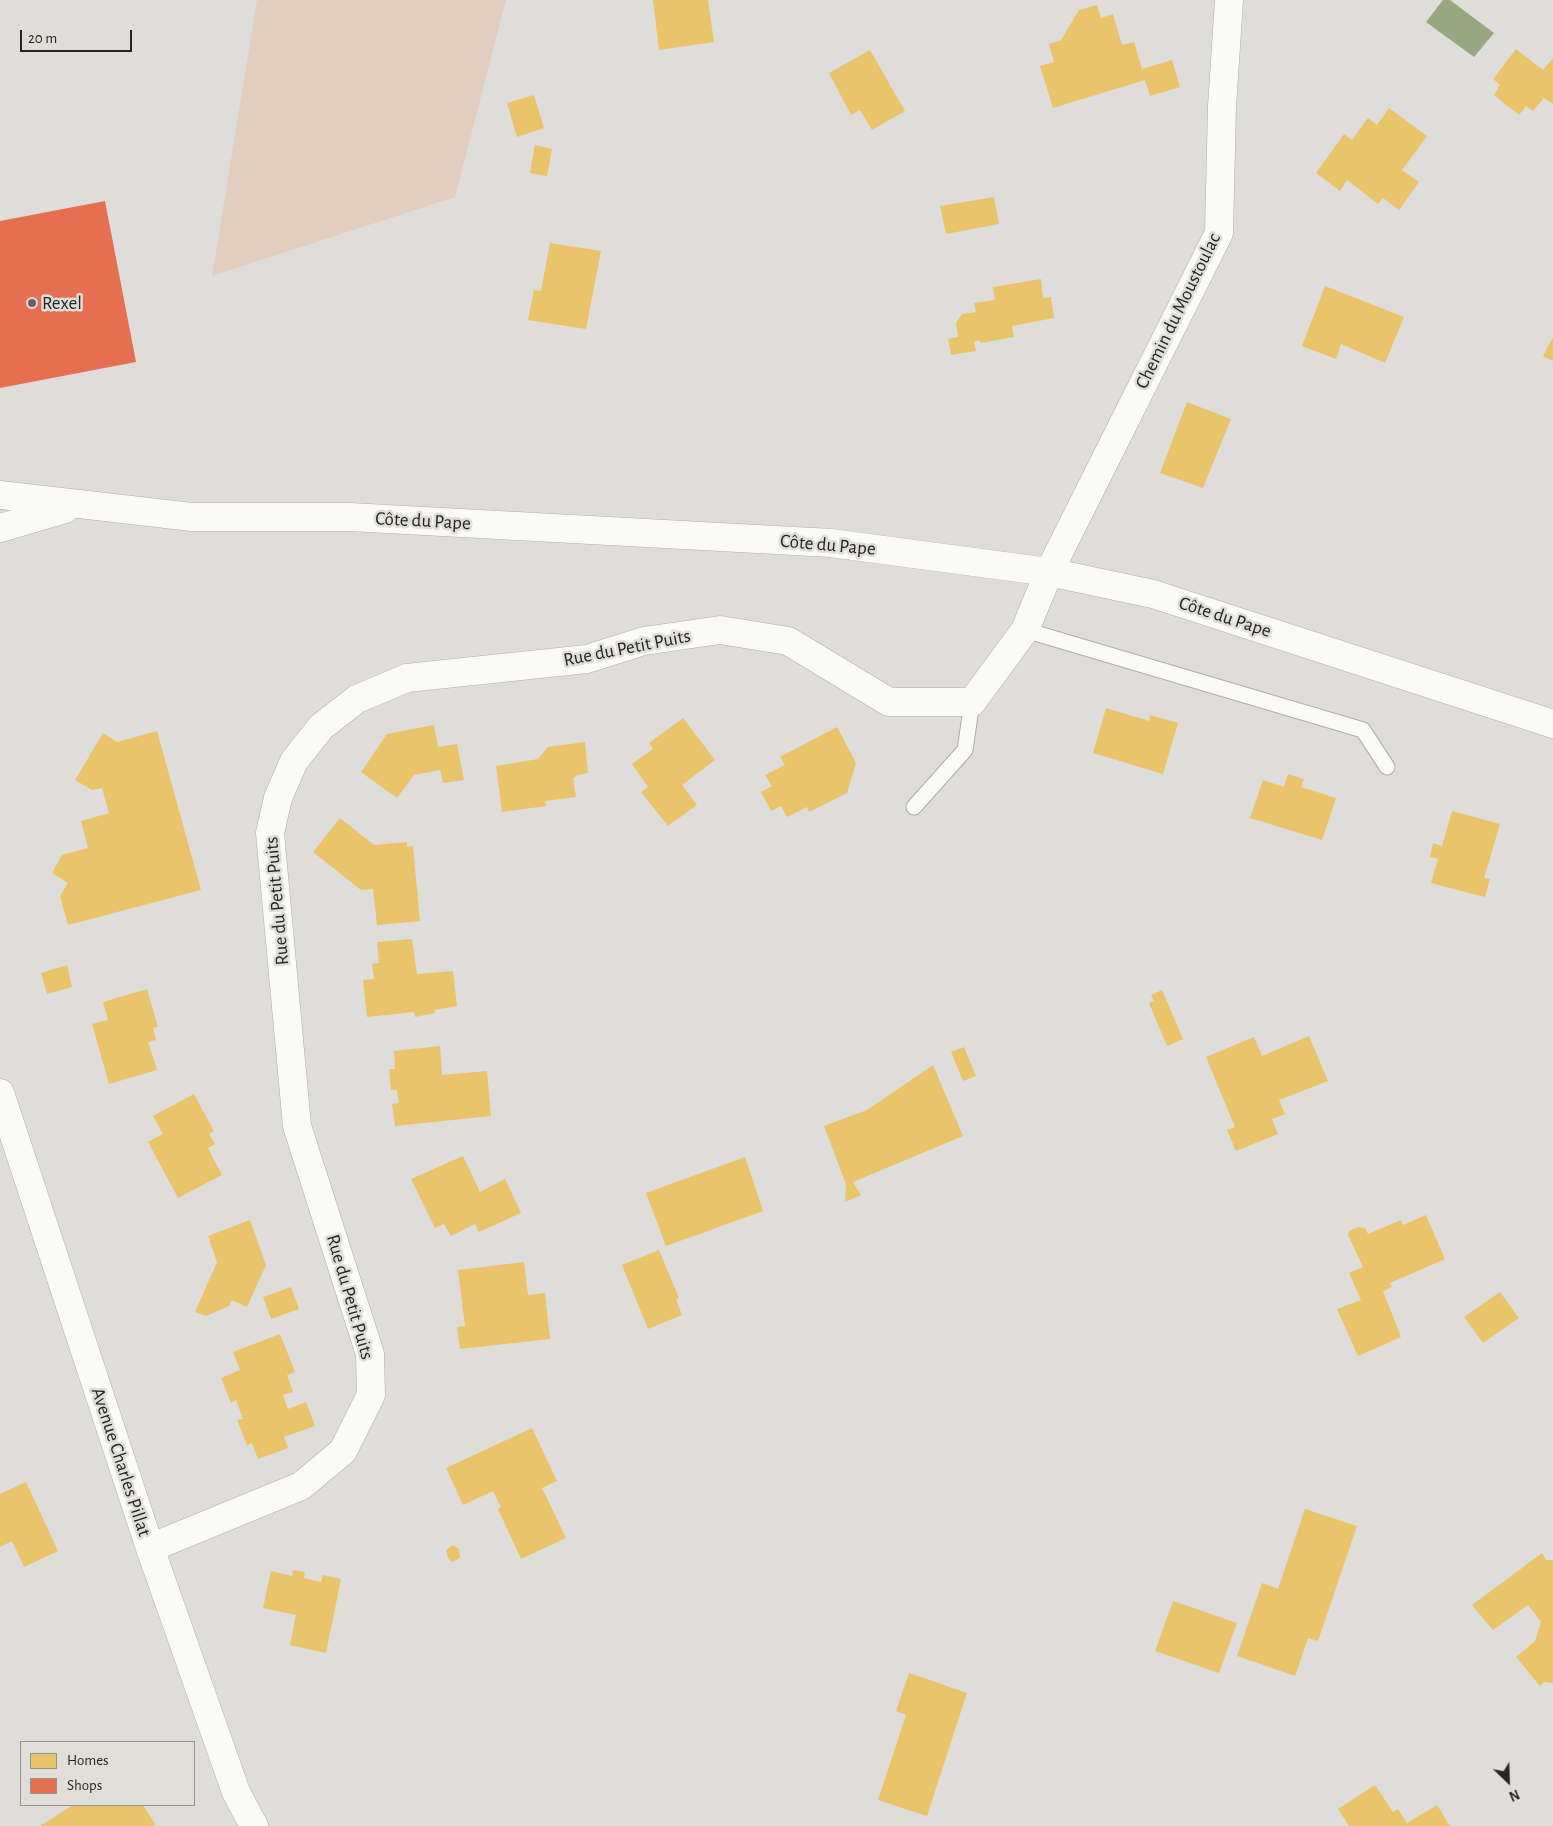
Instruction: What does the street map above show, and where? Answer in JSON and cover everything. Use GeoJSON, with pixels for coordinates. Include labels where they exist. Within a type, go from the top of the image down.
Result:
{"type":"FeatureCollection","features":[{"type":"Feature","properties":{"kind":"street","name":"Chemin du Moustoulac"},"geometry":{"type":"LineString","coordinates":[[1049,572],[1219,233],[1222,107],[1229,0]]}},
{"type":"Feature","properties":{"kind":"street","name":"Côte du Pape"},"geometry":{"type":"LineString","coordinates":[[0,495],[192,517],[350,517],[831,542],[1049,572],[1153,594],[1553,724]]}},
{"type":"Feature","properties":{"kind":"street","name":"Côte du Pape"},"geometry":{"type":"LineString","coordinates":[[0,528],[79,505]]}},
{"type":"Feature","properties":{"kind":"street"},"geometry":{"type":"LineString","coordinates":[[972,702],[1025,630],[1049,572]]}},
{"type":"Feature","properties":{"kind":"street","name":"Rue du Petit Puits"},"geometry":{"type":"LineString","coordinates":[[150,1548],[301,1486],[344,1451],[371,1395],[370,1354],[298,1126],[270,833],[278,798],[294,761],[321,727],[357,698],[407,678],[587,659],[644,640],[720,630],[788,641],[889,702],[972,702]]}},
{"type":"Feature","properties":{"kind":"street","name":"Avenue Charles Pillat"},"geometry":{"type":"LineString","coordinates":[[0,1093],[150,1548],[236,1792],[254,1826]]}},
{"type":"Feature","properties":{"kind":"lane"},"geometry":{"type":"LineString","coordinates":[[1025,630],[1364,730],[1387,767]]}},
{"type":"Feature","properties":{"kind":"lane"},"geometry":{"type":"LineString","coordinates":[[914,807],[965,750],[972,702]]}},
{"type":"Feature","properties":{"kind":"shaded area"},"geometry":{"type":"Polygon","coordinates":[[[257,0],[506,0],[455,197],[212,276],[257,0]]]}},
{"type":"Feature","properties":{"kind":"shaded area"},"geometry":{"type":"Polygon","coordinates":[[[1443,0],[1450,0],[1494,33],[1474,57],[1426,22],[1443,0]]]}},
{"type":"Feature","properties":{"kind":"building: Homes"},"geometry":{"type":"Polygon","coordinates":[[[653,0],[708,0],[714,42],[659,50],[653,0]]]}},
{"type":"Feature","properties":{"kind":"building: Homes"},"geometry":{"type":"Polygon","coordinates":[[[1097,5],[1101,18],[1113,14],[1122,45],[1134,42],[1142,69],[1172,60],[1180,87],[1150,96],[1145,80],[1053,108],[1040,66],[1054,62],[1049,44],[1061,40],[1079,10],[1097,5]]]}},
{"type":"Feature","properties":{"kind":"building: Homes"},"geometry":{"type":"Polygon","coordinates":[[[1516,49],[1543,70],[1553,58],[1553,104],[1544,98],[1533,111],[1526,106],[1519,115],[1494,95],[1500,85],[1493,79],[1516,49]]]}},
{"type":"Feature","properties":{"kind":"building: Homes"},"geometry":{"type":"Polygon","coordinates":[[[870,50],[905,111],[872,130],[860,110],[851,115],[829,73],[870,50]]]}},
{"type":"Feature","properties":{"kind":"building: Homes"},"geometry":{"type":"Polygon","coordinates":[[[534,95],[544,128],[517,137],[507,103],[534,95]]]}},
{"type":"Feature","properties":{"kind":"building: Homes"},"geometry":{"type":"Polygon","coordinates":[[[1389,108],[1427,136],[1402,170],[1419,182],[1399,210],[1383,198],[1378,204],[1347,180],[1340,191],[1316,173],[1344,134],[1352,140],[1368,118],[1377,125],[1389,108]]]}},
{"type":"Feature","properties":{"kind":"building: Homes"},"geometry":{"type":"Polygon","coordinates":[[[535,145],[552,149],[547,176],[530,173],[535,145]]]}},
{"type":"Feature","properties":{"kind":"building: Homes"},"geometry":{"type":"Polygon","coordinates":[[[994,197],[999,224],[946,234],[940,206],[994,197]]]}},
{"type":"Feature","properties":{"kind":"building: Homes"},"geometry":{"type":"Polygon","coordinates":[[[550,243],[601,251],[586,329],[528,320],[534,290],[541,291],[550,243]]]}},
{"type":"Feature","properties":{"kind":"building: Homes"},"geometry":{"type":"Polygon","coordinates":[[[1041,279],[1043,298],[1051,297],[1054,318],[1012,326],[1014,337],[981,343],[979,340],[974,342],[976,351],[951,355],[948,339],[958,337],[956,323],[962,314],[976,312],[974,303],[995,300],[993,287],[1041,279]]]}},
{"type":"Feature","properties":{"kind":"building: Homes"},"geometry":{"type":"Polygon","coordinates":[[[1325,286],[1404,317],[1385,363],[1341,344],[1336,359],[1302,346],[1325,286]]]}},
{"type":"Feature","properties":{"kind":"building: Homes"},"geometry":{"type":"Polygon","coordinates":[[[1553,337],[1553,361],[1543,356],[1553,337]]]}},
{"type":"Feature","properties":{"kind":"building: Homes"},"geometry":{"type":"Polygon","coordinates":[[[1187,402],[1231,419],[1203,488],[1160,473],[1187,402]]]}},
{"type":"Feature","properties":{"kind":"building: Homes"},"geometry":{"type":"Polygon","coordinates":[[[1106,708],[1149,721],[1150,715],[1178,723],[1163,774],[1093,753],[1106,708]]]}},
{"type":"Feature","properties":{"kind":"building: Homes"},"geometry":{"type":"Polygon","coordinates":[[[683,718],[715,760],[682,785],[697,805],[668,826],[641,792],[648,787],[632,764],[653,749],[649,743],[683,718]]]}},
{"type":"Feature","properties":{"kind":"building: Homes"},"geometry":{"type":"Polygon","coordinates":[[[434,725],[438,747],[457,744],[464,780],[443,783],[440,770],[414,775],[397,798],[361,772],[387,734],[434,725]]]}},
{"type":"Feature","properties":{"kind":"building: Homes"},"geometry":{"type":"Polygon","coordinates":[[[837,727],[856,763],[847,793],[809,812],[807,807],[787,817],[781,806],[771,811],[761,792],[772,786],[765,775],[785,765],[780,757],[837,727]]]}},
{"type":"Feature","properties":{"kind":"building: Homes"},"geometry":{"type":"Polygon","coordinates":[[[157,731],[201,890],[68,925],[60,896],[68,883],[52,873],[62,855],[88,848],[81,821],[109,813],[102,788],[92,790],[75,780],[103,733],[117,742],[157,731]]]}},
{"type":"Feature","properties":{"kind":"building: Homes"},"geometry":{"type":"Polygon","coordinates":[[[585,742],[588,773],[577,775],[573,779],[576,797],[545,801],[546,806],[502,812],[496,766],[538,759],[548,747],[585,742]]]}},
{"type":"Feature","properties":{"kind":"building: Homes"},"geometry":{"type":"Polygon","coordinates":[[[1288,774],[1304,779],[1301,787],[1336,798],[1322,840],[1250,818],[1263,780],[1284,787],[1288,774]]]}},
{"type":"Feature","properties":{"kind":"building: Homes"},"geometry":{"type":"Polygon","coordinates":[[[1452,811],[1500,824],[1484,878],[1490,879],[1485,897],[1431,883],[1438,859],[1430,857],[1433,843],[1442,846],[1452,811]]]}},
{"type":"Feature","properties":{"kind":"building: Homes"},"geometry":{"type":"Polygon","coordinates":[[[340,818],[374,845],[407,842],[407,847],[413,846],[420,921],[377,925],[373,889],[361,890],[313,852],[340,818]]]}},
{"type":"Feature","properties":{"kind":"building: Homes"},"geometry":{"type":"Polygon","coordinates":[[[412,939],[417,974],[453,971],[457,1006],[434,1010],[435,1013],[415,1017],[414,1012],[367,1017],[363,980],[374,979],[372,964],[379,963],[377,942],[412,939]]]}},
{"type":"Feature","properties":{"kind":"building: Homes"},"geometry":{"type":"Polygon","coordinates":[[[67,965],[72,987],[47,994],[41,973],[67,965]]]}},
{"type":"Feature","properties":{"kind":"building: Homes"},"geometry":{"type":"Polygon","coordinates":[[[147,989],[158,1027],[153,1028],[156,1040],[148,1042],[157,1070],[109,1084],[92,1024],[108,1020],[103,1002],[147,989]]]}},
{"type":"Feature","properties":{"kind":"building: Homes"},"geometry":{"type":"Polygon","coordinates":[[[1162,990],[1183,1039],[1167,1046],[1149,1003],[1154,1001],[1151,995],[1162,990]]]}},
{"type":"Feature","properties":{"kind":"building: Homes"},"geometry":{"type":"Polygon","coordinates":[[[1309,1036],[1328,1081],[1279,1100],[1285,1114],[1272,1119],[1278,1134],[1236,1151],[1227,1130],[1235,1127],[1206,1057],[1254,1037],[1262,1056],[1309,1036]]]}},
{"type":"Feature","properties":{"kind":"building: Homes"},"geometry":{"type":"Polygon","coordinates":[[[440,1046],[442,1075],[487,1071],[491,1116],[395,1126],[392,1104],[399,1103],[397,1090],[391,1090],[389,1069],[395,1069],[394,1051],[440,1046]]]}},
{"type":"Feature","properties":{"kind":"building: Homes"},"geometry":{"type":"Polygon","coordinates":[[[964,1047],[976,1076],[963,1081],[951,1052],[964,1047]]]}},
{"type":"Feature","properties":{"kind":"building: Homes"},"geometry":{"type":"Polygon","coordinates":[[[933,1065],[963,1136],[853,1182],[861,1195],[845,1202],[846,1184],[824,1126],[867,1110],[933,1065]]]}},
{"type":"Feature","properties":{"kind":"building: Homes"},"geometry":{"type":"Polygon","coordinates":[[[194,1094],[214,1131],[209,1134],[215,1144],[208,1148],[222,1175],[178,1198],[148,1142],[163,1134],[153,1116],[194,1094]]]}},
{"type":"Feature","properties":{"kind":"building: Homes"},"geometry":{"type":"Polygon","coordinates":[[[463,1156],[480,1192],[505,1179],[521,1213],[479,1232],[475,1224],[451,1236],[444,1224],[435,1228],[411,1179],[463,1156]]]}},
{"type":"Feature","properties":{"kind":"building: Homes"},"geometry":{"type":"Polygon","coordinates":[[[745,1157],[763,1211],[666,1246],[646,1193],[745,1157]]]}},
{"type":"Feature","properties":{"kind":"building: Homes"},"geometry":{"type":"Polygon","coordinates":[[[1426,1215],[1445,1259],[1390,1283],[1392,1287],[1383,1291],[1401,1337],[1358,1356],[1337,1309],[1361,1300],[1349,1273],[1363,1267],[1348,1235],[1349,1231],[1358,1227],[1365,1228],[1368,1234],[1401,1220],[1403,1225],[1426,1215]]]}},
{"type":"Feature","properties":{"kind":"building: Homes"},"geometry":{"type":"Polygon","coordinates":[[[250,1220],[266,1265],[247,1307],[232,1300],[229,1306],[206,1316],[195,1312],[217,1262],[208,1236],[250,1220]]]}},
{"type":"Feature","properties":{"kind":"building: Homes"},"geometry":{"type":"Polygon","coordinates":[[[659,1250],[679,1298],[676,1299],[682,1315],[648,1329],[622,1265],[659,1250]]]}},
{"type":"Feature","properties":{"kind":"building: Homes"},"geometry":{"type":"Polygon","coordinates":[[[524,1262],[528,1295],[545,1293],[550,1339],[460,1349],[457,1327],[465,1326],[458,1270],[524,1262]]]}},
{"type":"Feature","properties":{"kind":"building: Homes"},"geometry":{"type":"Polygon","coordinates":[[[291,1287],[299,1309],[271,1319],[263,1297],[291,1287]]]}},
{"type":"Feature","properties":{"kind":"building: Homes"},"geometry":{"type":"Polygon","coordinates":[[[1500,1292],[1519,1318],[1483,1343],[1464,1317],[1500,1292]]]}},
{"type":"Feature","properties":{"kind":"building: Homes"},"geometry":{"type":"Polygon","coordinates":[[[280,1334],[295,1372],[287,1375],[293,1392],[283,1395],[288,1409],[306,1402],[315,1426],[284,1437],[288,1448],[258,1459],[252,1443],[247,1445],[237,1420],[243,1419],[236,1400],[231,1403],[221,1378],[240,1370],[233,1352],[280,1334]]]}},
{"type":"Feature","properties":{"kind":"building: Homes"},"geometry":{"type":"Polygon","coordinates":[[[532,1428],[557,1481],[542,1488],[566,1538],[521,1559],[498,1509],[501,1507],[493,1491],[463,1505],[446,1468],[532,1428]]]}},
{"type":"Feature","properties":{"kind":"building: Homes"},"geometry":{"type":"Polygon","coordinates":[[[26,1482],[58,1551],[24,1567],[12,1541],[0,1547],[0,1494],[26,1482]]]}},
{"type":"Feature","properties":{"kind":"building: Homes"},"geometry":{"type":"Polygon","coordinates":[[[1305,1509],[1357,1526],[1318,1641],[1308,1638],[1295,1676],[1237,1656],[1262,1583],[1278,1589],[1305,1509]]]}},
{"type":"Feature","properties":{"kind":"building: Homes"},"geometry":{"type":"Polygon","coordinates":[[[453,1545],[459,1549],[460,1558],[452,1562],[448,1558],[446,1550],[453,1545]]]}},
{"type":"Feature","properties":{"kind":"building: Homes"},"geometry":{"type":"Polygon","coordinates":[[[1542,1553],[1546,1560],[1553,1560],[1553,1683],[1544,1682],[1540,1686],[1516,1657],[1535,1641],[1541,1622],[1528,1605],[1493,1630],[1472,1605],[1542,1553]]]}},
{"type":"Feature","properties":{"kind":"building: Homes"},"geometry":{"type":"Polygon","coordinates":[[[293,1570],[305,1572],[304,1578],[321,1582],[323,1575],[341,1579],[326,1653],[290,1645],[296,1615],[263,1608],[271,1571],[292,1576],[293,1570]]]}},
{"type":"Feature","properties":{"kind":"building: Homes"},"geometry":{"type":"Polygon","coordinates":[[[1173,1601],[1237,1623],[1219,1673],[1155,1651],[1173,1601]]]}},
{"type":"Feature","properties":{"kind":"building: Homes"},"geometry":{"type":"Polygon","coordinates":[[[909,1673],[967,1693],[927,1816],[878,1800],[906,1715],[896,1711],[909,1673]]]}},
{"type":"Feature","properties":{"kind":"building: Homes"},"geometry":{"type":"Polygon","coordinates":[[[1375,1785],[1393,1812],[1398,1809],[1407,1823],[1437,1805],[1450,1826],[1349,1826],[1338,1809],[1375,1785]]]}},
{"type":"Feature","properties":{"kind":"building: Homes"},"geometry":{"type":"Polygon","coordinates":[[[71,1806],[144,1806],[156,1825],[153,1826],[40,1826],[71,1806]]]}},
{"type":"Feature","properties":{"kind":"building: Shops"},"geometry":{"type":"Polygon","coordinates":[[[105,201],[136,362],[0,388],[0,221],[105,201]]]}},
{"type":"Feature","properties":{"kind":"place","name":"Rexel"},"geometry":{"type":"Point","coordinates":[32,303]}}]}
